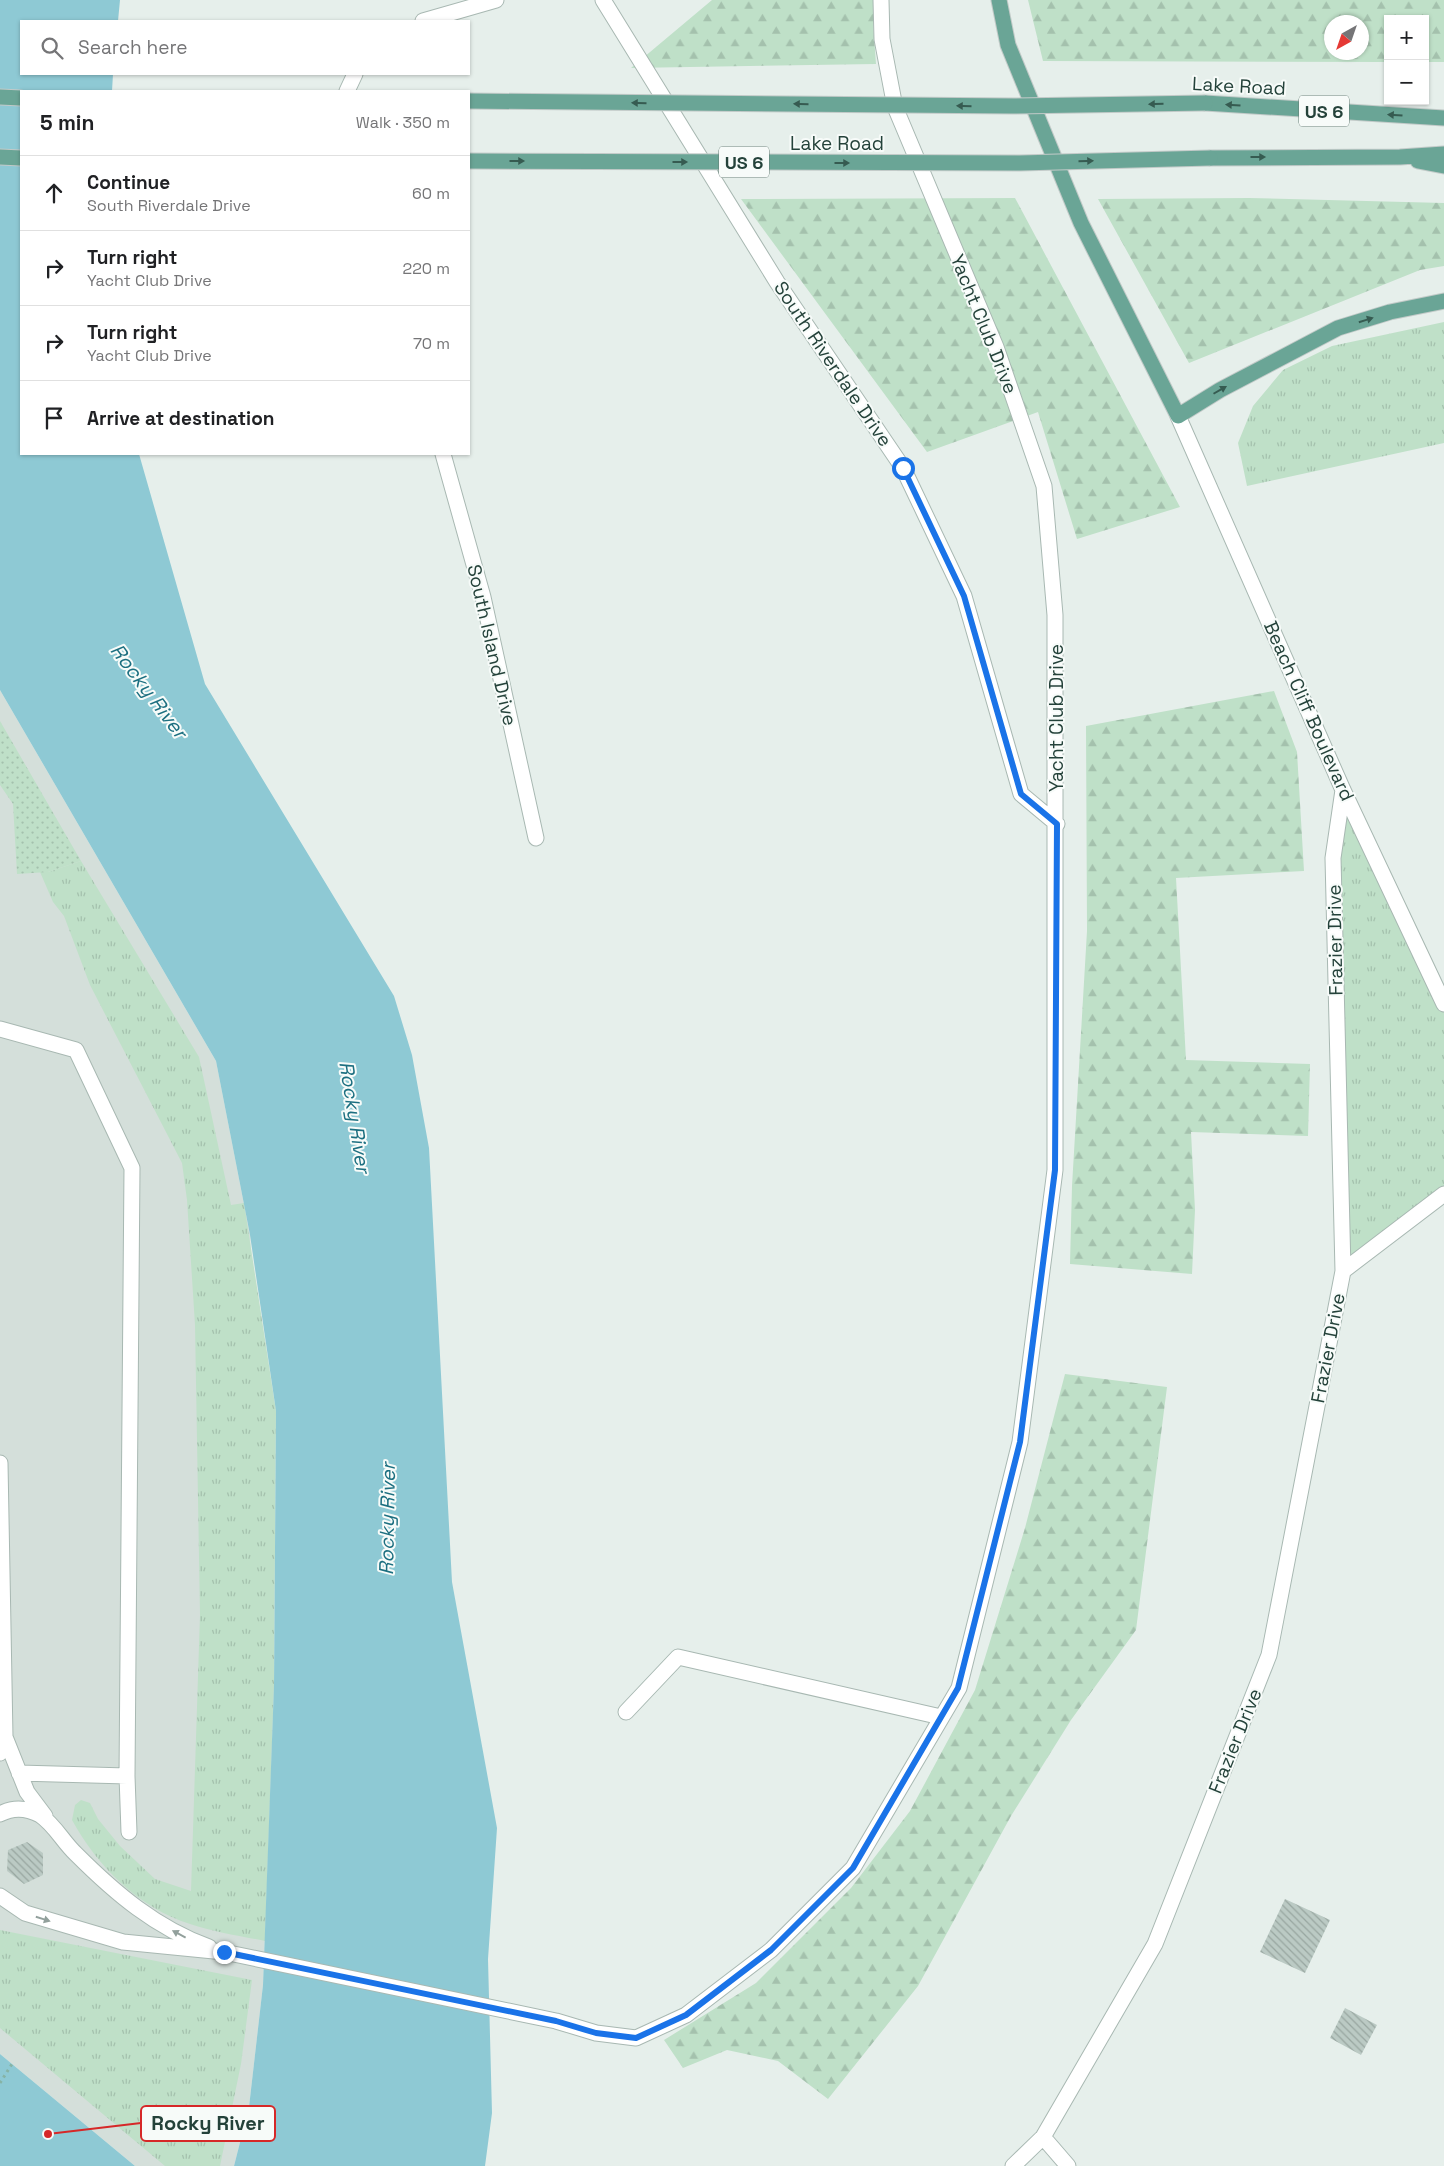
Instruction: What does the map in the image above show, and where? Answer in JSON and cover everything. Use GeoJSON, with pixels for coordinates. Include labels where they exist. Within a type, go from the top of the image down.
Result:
{"type":"FeatureCollection","features":[{"type":"Feature","properties":{"kind":"main road"},"geometry":{"type":"LineString","coordinates":[[999,0],[1008,45],[1081,223],[1178,416],[1220,390],[1338,328],[1390,312],[1444,301]]}},
{"type":"Feature","properties":{"kind":"main road"},"geometry":{"type":"LineString","coordinates":[[0,97],[20,98]]}},
{"type":"Feature","properties":{"kind":"main road","name":"Lake Road"},"geometry":{"type":"LineString","coordinates":[[470,101],[1013,106],[1205,103],[1444,118]]}},
{"type":"Feature","properties":{"kind":"main road","name":"Lake Road"},"geometry":{"type":"LineString","coordinates":[[470,161],[1020,163],[1210,158],[1400,157],[1444,154]]}},
{"type":"Feature","properties":{"kind":"main road"},"geometry":{"type":"LineString","coordinates":[[0,157],[20,158]]}},
{"type":"Feature","properties":{"kind":"main road"},"geometry":{"type":"LineString","coordinates":[[1400,157],[1444,166]]}},
{"type":"Feature","properties":{"kind":"street"},"geometry":{"type":"LineString","coordinates":[[426,20],[496,0]]}},
{"type":"Feature","properties":{"kind":"street","name":"South Riverdale Drive"},"geometry":{"type":"LineString","coordinates":[[603,0],[777,282],[903,468],[964,596],[1021,794],[1057,824]]}},
{"type":"Feature","properties":{"kind":"street","name":"Yacht Club Drive"},"geometry":{"type":"LineString","coordinates":[[5,1738],[27,1792],[71,1849],[112,1890],[148,1918],[196,1943],[224,1952],[556,2021],[596,2033],[636,2038],[686,2015],[771,1950],[853,1868],[958,1688],[1020,1442],[1055,1170],[1057,824],[1055,615],[1044,486],[996,347],[895,107],[882,39],[881,0]]}},
{"type":"Feature","properties":{"kind":"street"},"geometry":{"type":"LineString","coordinates":[[347,90],[354,75]]}},
{"type":"Feature","properties":{"kind":"street","name":"Beach Cliff Boulevard"},"geometry":{"type":"LineString","coordinates":[[1178,416],[1343,790],[1444,1004]]}},
{"type":"Feature","properties":{"kind":"street","name":"South Island Drive"},"geometry":{"type":"LineString","coordinates":[[443,455],[483,597],[536,838]]}},
{"type":"Feature","properties":{"kind":"street","name":"Frazier Drive"},"geometry":{"type":"LineString","coordinates":[[1013,2166],[1043,2137],[1155,1944],[1269,1655],[1343,1271],[1333,858],[1343,790]]}},
{"type":"Feature","properties":{"kind":"street"},"geometry":{"type":"LineString","coordinates":[[0,1029],[76,1050],[132,1168],[127,1776],[129,1832]]}},
{"type":"Feature","properties":{"kind":"street","name":"Frazier Drive"},"geometry":{"type":"LineString","coordinates":[[1343,1271],[1444,1194]]}},
{"type":"Feature","properties":{"kind":"street","name":"Yacht Club Drive"},"geometry":{"type":"LineString","coordinates":[[0,1463],[5,1738],[0,1753]]}},
{"type":"Feature","properties":{"kind":"street"},"geometry":{"type":"LineString","coordinates":[[626,1712],[678,1657],[941,1717]]}},
{"type":"Feature","properties":{"kind":"street"},"geometry":{"type":"LineString","coordinates":[[19,1773],[127,1776]]}},
{"type":"Feature","properties":{"kind":"street","name":"Yacht Club Drive"},"geometry":{"type":"LineString","coordinates":[[0,1814],[7,1810],[25,1809],[40,1816],[54,1828]]}},
{"type":"Feature","properties":{"kind":"street","name":"Yacht Club Drive"},"geometry":{"type":"LineString","coordinates":[[0,1896],[25,1913],[123,1942],[224,1952]]}},
{"type":"Feature","properties":{"kind":"street"},"geometry":{"type":"LineString","coordinates":[[1043,2137],[1068,2166]]}},
{"type":"Feature","properties":{"kind":"path"},"geometry":{"type":"LineString","coordinates":[[0,2083],[12,2064]]}},
{"type":"Feature","properties":{"kind":"shaded area"},"geometry":{"type":"Polygon","coordinates":[[[0,690],[216,1061],[250,1235],[274,1685],[263,1985],[249,2107],[234,2166],[135,2166],[0,2054],[0,690]]]}},
{"type":"Feature","properties":{"kind":"green space"},"geometry":{"type":"Polygon","coordinates":[[[712,0],[876,0],[873,24],[876,64],[631,68],[712,0]]]}},
{"type":"Feature","properties":{"kind":"green space"},"geometry":{"type":"Polygon","coordinates":[[[1028,0],[1444,0],[1444,62],[1429,62],[1429,15],[1384,15],[1384,62],[1043,61],[1028,0]]]}},
{"type":"Feature","properties":{"kind":"green space"},"geometry":{"type":"Polygon","coordinates":[[[1015,198],[1180,507],[1077,539],[1038,412],[927,452],[741,199],[1015,198]]]}},
{"type":"Feature","properties":{"kind":"green space"},"geometry":{"type":"Polygon","coordinates":[[[1249,198],[1444,203],[1444,266],[1420,270],[1189,363],[1098,199],[1249,198]]]}},
{"type":"Feature","properties":{"kind":"green space"},"geometry":{"type":"Polygon","coordinates":[[[1444,322],[1444,443],[1247,486],[1238,443],[1253,406],[1283,370],[1332,346],[1444,322]]]}},
{"type":"Feature","properties":{"kind":"green space"},"geometry":{"type":"Polygon","coordinates":[[[1274,691],[1297,752],[1304,871],[1176,878],[1186,1060],[1310,1064],[1308,1136],[1191,1132],[1195,1210],[1192,1274],[1070,1264],[1072,1186],[1087,931],[1086,726],[1274,691]]]}},
{"type":"Feature","properties":{"kind":"green space"},"geometry":{"type":"Polygon","coordinates":[[[0,721],[81,861],[48,872],[17,874],[13,804],[0,785],[0,721]]]}},
{"type":"Feature","properties":{"kind":"green space"},"geometry":{"type":"Polygon","coordinates":[[[1343,790],[1444,1004],[1444,1194],[1343,1271],[1333,858],[1343,790]]]}},
{"type":"Feature","properties":{"kind":"green space"},"geometry":{"type":"Polygon","coordinates":[[[81,861],[199,1057],[231,1205],[244,1203],[276,1411],[274,1685],[265,1941],[199,1927],[171,1917],[154,1907],[137,1896],[107,1869],[82,1837],[72,1820],[75,1805],[81,1800],[90,1803],[98,1819],[120,1846],[155,1879],[191,1891],[200,1615],[195,1325],[187,1200],[182,1163],[90,985],[64,916],[53,902],[40,872],[48,872],[81,861]]]}},
{"type":"Feature","properties":{"kind":"green space"},"geometry":{"type":"Polygon","coordinates":[[[1065,1374],[1167,1387],[1136,1630],[1071,1720],[1011,1816],[918,1986],[828,2099],[778,2061],[727,2050],[683,2068],[664,2040],[756,1983],[851,1888],[910,1811],[975,1690],[1025,1528],[1065,1374]]]}},
{"type":"Feature","properties":{"kind":"green space"},"geometry":{"type":"Polygon","coordinates":[[[0,1930],[252,1980],[241,2064],[220,2166],[165,2166],[0,2028],[0,1930]]]}},
{"type":"Feature","properties":{"kind":"water","name":"Rocky River"},"geometry":{"type":"Polygon","coordinates":[[[0,0],[120,0],[118,20],[20,20],[20,75],[113,75],[112,90],[20,90],[20,455],[139,455],[205,684],[394,996],[412,1055],[429,1148],[452,1582],[497,1828],[488,1959],[492,2113],[485,2166],[234,2166],[249,2107],[263,1985],[274,1685],[276,1411],[250,1235],[216,1061],[0,690],[0,0]]]}},
{"type":"Feature","properties":{"kind":"water"},"geometry":{"type":"Polygon","coordinates":[[[0,2054],[135,2166],[0,2166],[0,2054]]]}},
{"type":"Feature","properties":{"kind":"building"},"geometry":{"type":"Polygon","coordinates":[[[27,1842],[43,1853],[43,1875],[24,1884],[7,1871],[8,1850],[27,1842]]]}},
{"type":"Feature","properties":{"kind":"building"},"geometry":{"type":"Polygon","coordinates":[[[1285,1899],[1330,1920],[1305,1973],[1260,1952],[1285,1899]]]}},
{"type":"Feature","properties":{"kind":"building"},"geometry":{"type":"Polygon","coordinates":[[[1345,2008],[1377,2025],[1361,2055],[1330,2038],[1345,2008]]]}},
{"type":"Feature","properties":{"kind":"place","name":"Rocky River"},"geometry":{"type":"Point","coordinates":[48,2134]}},
{"type":"Feature","properties":{"kind":"route"},"geometry":{"type":"LineString","coordinates":[[224,1952],[556,2021],[596,2033],[636,2038],[686,2015],[771,1950],[853,1868],[958,1688],[1020,1442],[1055,1170],[1057,824],[1021,794],[964,596],[903,468]]}}]}
